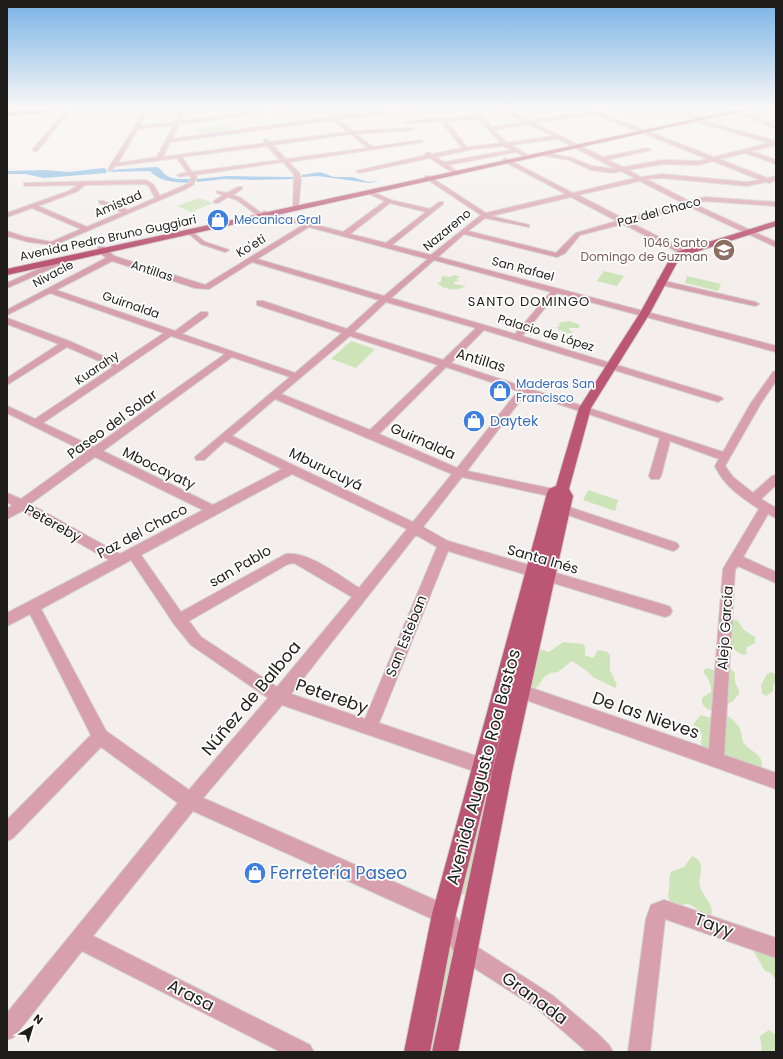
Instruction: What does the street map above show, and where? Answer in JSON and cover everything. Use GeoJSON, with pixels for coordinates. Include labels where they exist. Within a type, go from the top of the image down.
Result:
{"type":"FeatureCollection","features":[{"type":"Feature","properties":{"kind":"main road","name":"Avenida Pedro Bruno Guggiari"},"geometry":{"type":"LineString","coordinates":[[296,208],[520,157]]}},
{"type":"Feature","properties":{"kind":"main road","name":"Avenida Pedro Bruno Guggiari"},"geometry":{"type":"LineString","coordinates":[[7,270],[71,258],[428,178]]}},
{"type":"Feature","properties":{"kind":"main road","name":"Avenida Pedro Bruno Guggiari"},"geometry":{"type":"LineString","coordinates":[[7,270],[58,258],[190,232],[264,214]]}},
{"type":"Feature","properties":{"kind":"main road"},"geometry":{"type":"LineString","coordinates":[[682,252],[776,223]]}},
{"type":"Feature","properties":{"kind":"main road","name":"Avenida Augusto Roa Bastos"},"geometry":{"type":"LineString","coordinates":[[417,1052],[444,914],[482,767],[512,688],[585,408],[645,313],[674,257],[682,252]]}},
{"type":"Feature","properties":{"kind":"main road","name":"Avenida Augusto Roa Bastos"},"geometry":{"type":"LineString","coordinates":[[445,1052],[464,950],[502,772],[512,688]]}},
{"type":"Feature","properties":{"kind":"street"},"geometry":{"type":"LineString","coordinates":[[118,157],[112,167],[175,157]]}},
{"type":"Feature","properties":{"kind":"street"},"geometry":{"type":"LineString","coordinates":[[179,157],[193,178]]}},
{"type":"Feature","properties":{"kind":"street"},"geometry":{"type":"LineString","coordinates":[[281,157],[298,178],[296,208]]}},
{"type":"Feature","properties":{"kind":"street"},"geometry":{"type":"LineString","coordinates":[[180,176],[193,178],[308,157]]}},
{"type":"Feature","properties":{"kind":"street"},"geometry":{"type":"LineString","coordinates":[[359,171],[423,157]]}},
{"type":"Feature","properties":{"kind":"street"},"geometry":{"type":"LineString","coordinates":[[432,157],[455,172]]}},
{"type":"Feature","properties":{"kind":"street"},"geometry":{"type":"LineString","coordinates":[[442,164],[477,157]]}},
{"type":"Feature","properties":{"kind":"street"},"geometry":{"type":"LineString","coordinates":[[561,157],[570,159],[596,169],[608,171],[623,170],[663,162],[689,164],[718,157]]}},
{"type":"Feature","properties":{"kind":"street"},"geometry":{"type":"LineString","coordinates":[[599,157],[687,203],[776,245]]}},
{"type":"Feature","properties":{"kind":"street"},"geometry":{"type":"LineString","coordinates":[[602,159],[610,157]]}},
{"type":"Feature","properties":{"kind":"street"},"geometry":{"type":"LineString","coordinates":[[707,157],[776,184]]}},
{"type":"Feature","properties":{"kind":"street"},"geometry":{"type":"LineString","coordinates":[[763,157],[776,162]]}},
{"type":"Feature","properties":{"kind":"street"},"geometry":{"type":"LineString","coordinates":[[507,160],[682,252]]}},
{"type":"Feature","properties":{"kind":"street","name":"Nazareno"},"geometry":{"type":"LineString","coordinates":[[200,457],[348,332],[463,232],[485,216],[640,178],[662,176],[753,184],[776,178]]}},
{"type":"Feature","properties":{"kind":"street","name":"Amistad"},"geometry":{"type":"LineString","coordinates":[[52,244],[184,188],[193,178]]}},
{"type":"Feature","properties":{"kind":"street"},"geometry":{"type":"LineString","coordinates":[[428,178],[485,216],[527,226]]}},
{"type":"Feature","properties":{"kind":"street"},"geometry":{"type":"LineString","coordinates":[[26,184],[146,182],[152,185],[158,199]]}},
{"type":"Feature","properties":{"kind":"street"},"geometry":{"type":"LineString","coordinates":[[7,215],[76,190],[83,183]]}},
{"type":"Feature","properties":{"kind":"street"},"geometry":{"type":"LineString","coordinates":[[216,202],[240,188]]}},
{"type":"Feature","properties":{"kind":"street"},"geometry":{"type":"LineString","coordinates":[[219,192],[229,195],[264,214]]}},
{"type":"Feature","properties":{"kind":"street"},"geometry":{"type":"LineString","coordinates":[[369,192],[389,201],[431,211]]}},
{"type":"Feature","properties":{"kind":"street","name":"Paz del Chaco"},"geometry":{"type":"LineString","coordinates":[[463,232],[553,255],[561,254],[573,237],[578,234],[687,203],[711,198],[776,204]]}},
{"type":"Feature","properties":{"kind":"street"},"geometry":{"type":"LineString","coordinates":[[345,234],[389,201]]}},
{"type":"Feature","properties":{"kind":"street"},"geometry":{"type":"LineString","coordinates":[[101,202],[128,212]]}},
{"type":"Feature","properties":{"kind":"street"},"geometry":{"type":"LineString","coordinates":[[388,245],[441,203]]}},
{"type":"Feature","properties":{"kind":"street"},"geometry":{"type":"LineString","coordinates":[[32,206],[86,229]]}},
{"type":"Feature","properties":{"kind":"street","name":"San Rafael"},"geometry":{"type":"LineString","coordinates":[[264,214],[434,257],[776,348]]}},
{"type":"Feature","properties":{"kind":"street","name":"Ko'eti"},"geometry":{"type":"LineString","coordinates":[[206,287],[308,226]]}},
{"type":"Feature","properties":{"kind":"street"},"geometry":{"type":"LineString","coordinates":[[190,232],[203,243],[225,250]]}},
{"type":"Feature","properties":{"kind":"street"},"geometry":{"type":"LineString","coordinates":[[7,233],[35,242],[52,244],[58,258]]}},
{"type":"Feature","properties":{"kind":"street","name":"Antillas"},"geometry":{"type":"LineString","coordinates":[[102,250],[111,258],[198,286],[206,287]]}},
{"type":"Feature","properties":{"kind":"street"},"geometry":{"type":"LineString","coordinates":[[7,286],[71,258]]}},
{"type":"Feature","properties":{"kind":"street","name":"Nivacle"},"geometry":{"type":"LineString","coordinates":[[7,313],[111,258]]}},
{"type":"Feature","properties":{"kind":"street","name":"Palacio de López"},"geometry":{"type":"LineString","coordinates":[[251,260],[516,337],[718,399]]}},
{"type":"Feature","properties":{"kind":"street"},"geometry":{"type":"LineString","coordinates":[[660,282],[755,304]]}},
{"type":"Feature","properties":{"kind":"street","name":"Guirnalda"},"geometry":{"type":"LineString","coordinates":[[49,290],[296,376]]}},
{"type":"Feature","properties":{"kind":"street"},"geometry":{"type":"LineString","coordinates":[[516,337],[556,290]]}},
{"type":"Feature","properties":{"kind":"street","name":"Antillas"},"geometry":{"type":"LineString","coordinates":[[260,303],[445,365],[585,408],[725,457]]}},
{"type":"Feature","properties":{"kind":"street","name":"Kuarahy"},"geometry":{"type":"LineString","coordinates":[[36,423],[120,367],[204,314]]}},
{"type":"Feature","properties":{"kind":"street"},"geometry":{"type":"LineString","coordinates":[[7,321],[66,343],[120,367]]}},
{"type":"Feature","properties":{"kind":"street"},"geometry":{"type":"LineString","coordinates":[[372,434],[445,365],[481,328]]}},
{"type":"Feature","properties":{"kind":"street"},"geometry":{"type":"LineString","coordinates":[[7,382],[66,343]]}},
{"type":"Feature","properties":{"kind":"street","name":"Paseo del Solar"},"geometry":{"type":"LineString","coordinates":[[7,515],[22,506],[232,353]]}},
{"type":"Feature","properties":{"kind":"street"},"geometry":{"type":"LineString","coordinates":[[771,510],[754,499],[721,472],[720,466],[756,403],[776,374]]}},
{"type":"Feature","properties":{"kind":"street","name":"Núñez de Balboa"},"geometry":{"type":"LineString","coordinates":[[7,1030],[78,939],[190,801],[279,696],[524,390]]}},
{"type":"Feature","properties":{"kind":"street","name":"Guirnalda"},"geometry":{"type":"LineString","coordinates":[[274,395],[372,434],[459,473],[561,497],[673,546]]}},
{"type":"Feature","properties":{"kind":"street","name":"Mbocayaty"},"geometry":{"type":"LineString","coordinates":[[7,409],[213,510]]}},
{"type":"Feature","properties":{"kind":"street"},"geometry":{"type":"LineString","coordinates":[[655,476],[666,436]]}},
{"type":"Feature","properties":{"kind":"street","name":"Mburucuyá"},"geometry":{"type":"LineString","coordinates":[[225,437],[415,528]]}},
{"type":"Feature","properties":{"kind":"street","name":"Paz del Chaco"},"geometry":{"type":"LineString","coordinates":[[7,620],[291,469]]}},
{"type":"Feature","properties":{"kind":"street"},"geometry":{"type":"LineString","coordinates":[[754,499],[776,479]]}},
{"type":"Feature","properties":{"kind":"street","name":"Petereby"},"geometry":{"type":"LineString","coordinates":[[7,497],[120,560]]}},
{"type":"Feature","properties":{"kind":"street","name":"Alejo García"},"geometry":{"type":"LineString","coordinates":[[716,759],[730,569],[771,510]]}},
{"type":"Feature","properties":{"kind":"street","name":"Santa Inés"},"geometry":{"type":"LineString","coordinates":[[415,528],[444,545],[665,611]]}},
{"type":"Feature","properties":{"kind":"street","name":"San Esteban"},"geometry":{"type":"LineString","coordinates":[[369,728],[444,545]]}},
{"type":"Feature","properties":{"kind":"street","name":"Petereby"},"geometry":{"type":"LineString","coordinates":[[134,553],[179,620],[196,641],[279,696],[482,767],[502,772]]}},
{"type":"Feature","properties":{"kind":"street","name":"san Pablo"},"geometry":{"type":"LineString","coordinates":[[179,620],[286,559],[294,558],[303,560],[360,595]]}},
{"type":"Feature","properties":{"kind":"street"},"geometry":{"type":"LineString","coordinates":[[736,559],[776,578]]}},
{"type":"Feature","properties":{"kind":"street"},"geometry":{"type":"LineString","coordinates":[[33,607],[100,737],[190,801],[444,914],[464,950]]}},
{"type":"Feature","properties":{"kind":"street","name":"De las Nieves"},"geometry":{"type":"LineString","coordinates":[[512,688],[776,781]]}},
{"type":"Feature","properties":{"kind":"street"},"geometry":{"type":"LineString","coordinates":[[10,824],[100,737]]}},
{"type":"Feature","properties":{"kind":"street","name":"Tayy"},"geometry":{"type":"LineString","coordinates":[[639,1052],[655,919],[658,912],[664,909],[673,911],[776,948]]}},
{"type":"Feature","properties":{"kind":"street","name":"Arasa"},"geometry":{"type":"LineString","coordinates":[[78,939],[303,1052]]}},
{"type":"Feature","properties":{"kind":"street","name":"Granada"},"geometry":{"type":"LineString","coordinates":[[464,950],[545,1002],[602,1052]]}},
{"type":"Feature","properties":{"kind":"green space"},"geometry":{"type":"Polygon","coordinates":[[[199,198],[213,203],[191,212],[177,206],[199,198]]]}},
{"type":"Feature","properties":{"kind":"green space"},"geometry":{"type":"Polygon","coordinates":[[[604,271],[624,276],[617,286],[597,281],[604,271]]]}},
{"type":"Feature","properties":{"kind":"green space"},"geometry":{"type":"Polygon","coordinates":[[[454,275],[461,277],[456,278],[459,281],[454,282],[454,284],[466,286],[455,290],[437,283],[441,282],[442,276],[450,277],[454,275]]]}},
{"type":"Feature","properties":{"kind":"green space"},"geometry":{"type":"Polygon","coordinates":[[[687,276],[721,284],[718,291],[685,283],[687,276]]]}},
{"type":"Feature","properties":{"kind":"green space"},"geometry":{"type":"Polygon","coordinates":[[[570,321],[580,325],[579,328],[569,328],[572,333],[567,333],[556,328],[560,325],[558,324],[562,322],[570,321]]]}},
{"type":"Feature","properties":{"kind":"green space"},"geometry":{"type":"Polygon","coordinates":[[[351,341],[375,349],[356,368],[331,359],[351,341]]]}},
{"type":"Feature","properties":{"kind":"green space"},"geometry":{"type":"Polygon","coordinates":[[[588,490],[618,500],[615,511],[583,500],[588,490]]]}},
{"type":"Feature","properties":{"kind":"green space"},"geometry":{"type":"Polygon","coordinates":[[[728,619],[737,620],[744,630],[755,637],[755,643],[746,648],[747,654],[743,655],[729,647],[728,619]]]}},
{"type":"Feature","properties":{"kind":"green space"},"geometry":{"type":"Polygon","coordinates":[[[563,642],[583,644],[585,647],[585,655],[593,658],[598,650],[607,652],[610,655],[610,670],[617,685],[615,688],[593,677],[572,661],[558,672],[550,673],[544,677],[535,688],[530,686],[537,648],[549,652],[563,642]]]}},
{"type":"Feature","properties":{"kind":"green space"},"geometry":{"type":"Polygon","coordinates":[[[729,667],[735,673],[735,683],[739,694],[732,702],[712,711],[706,708],[702,703],[702,698],[711,692],[711,687],[704,670],[707,668],[720,672],[729,667]]]}},
{"type":"Feature","properties":{"kind":"green space"},"geometry":{"type":"Polygon","coordinates":[[[772,672],[776,675],[776,682],[773,685],[773,691],[766,696],[762,693],[761,685],[767,674],[772,672]]]}},
{"type":"Feature","properties":{"kind":"green space"},"geometry":{"type":"Polygon","coordinates":[[[724,713],[737,724],[741,732],[743,742],[761,760],[761,769],[756,769],[703,747],[701,743],[702,734],[693,724],[701,715],[715,719],[724,713]]]}},
{"type":"Feature","properties":{"kind":"green space"},"geometry":{"type":"Polygon","coordinates":[[[488,779],[492,783],[465,893],[463,895],[460,893],[488,779]]]}},
{"type":"Feature","properties":{"kind":"green space"},"geometry":{"type":"Polygon","coordinates":[[[692,856],[700,862],[701,870],[699,882],[701,890],[712,909],[710,917],[691,905],[683,904],[679,907],[671,902],[668,895],[671,872],[684,867],[692,856]]]}},
{"type":"Feature","properties":{"kind":"green space"},"geometry":{"type":"Polygon","coordinates":[[[451,944],[453,948],[434,1052],[425,1052],[445,945],[451,944]]]}},
{"type":"Feature","properties":{"kind":"green space"},"geometry":{"type":"Polygon","coordinates":[[[756,946],[771,953],[774,959],[776,959],[776,981],[771,973],[765,971],[754,952],[756,946]]]}},
{"type":"Feature","properties":{"kind":"green space"},"geometry":{"type":"Polygon","coordinates":[[[769,1030],[776,1035],[776,1052],[762,1052],[760,1036],[769,1030]]]}},
{"type":"Feature","properties":{"kind":"water"},"geometry":{"type":"Polygon","coordinates":[[[156,167],[172,178],[191,179],[190,183],[173,182],[163,179],[154,175],[150,171],[108,172],[109,170],[156,167]]]}},
{"type":"Feature","properties":{"kind":"water"},"geometry":{"type":"Polygon","coordinates":[[[104,168],[107,170],[106,173],[44,178],[25,174],[7,174],[7,171],[46,170],[68,172],[104,168]]]}},
{"type":"Feature","properties":{"kind":"water"},"geometry":{"type":"Polygon","coordinates":[[[320,172],[334,177],[352,177],[368,182],[380,181],[369,183],[318,176],[302,177],[302,175],[320,172]]]}},
{"type":"Feature","properties":{"kind":"water"},"geometry":{"type":"Polygon","coordinates":[[[227,176],[294,177],[295,179],[224,179],[197,182],[197,179],[227,176]]]}},
{"type":"Feature","properties":{"kind":"waterway"},"geometry":{"type":"LineString","coordinates":[[719,160],[729,157]]}},
{"type":"Feature","properties":{"kind":"place","name":"Mecanica Gral"},"geometry":{"type":"Point","coordinates":[218,220]}},
{"type":"Feature","properties":{"kind":"place","name":"1046 Santo Domingo de Guzman"},"geometry":{"type":"Point","coordinates":[724,250]}},
{"type":"Feature","properties":{"kind":"place","name":"Maderas San Francisco"},"geometry":{"type":"Point","coordinates":[500,391]}},
{"type":"Feature","properties":{"kind":"place","name":"Daytek"},"geometry":{"type":"Point","coordinates":[474,421]}},
{"type":"Feature","properties":{"kind":"place","name":"Ferretería Paseo"},"geometry":{"type":"Point","coordinates":[255,873]}},
{"type":"Feature","properties":{"kind":"district","name":"SANTO DOMINGO"},"geometry":{"type":"Point","coordinates":[529,301]}}]}
